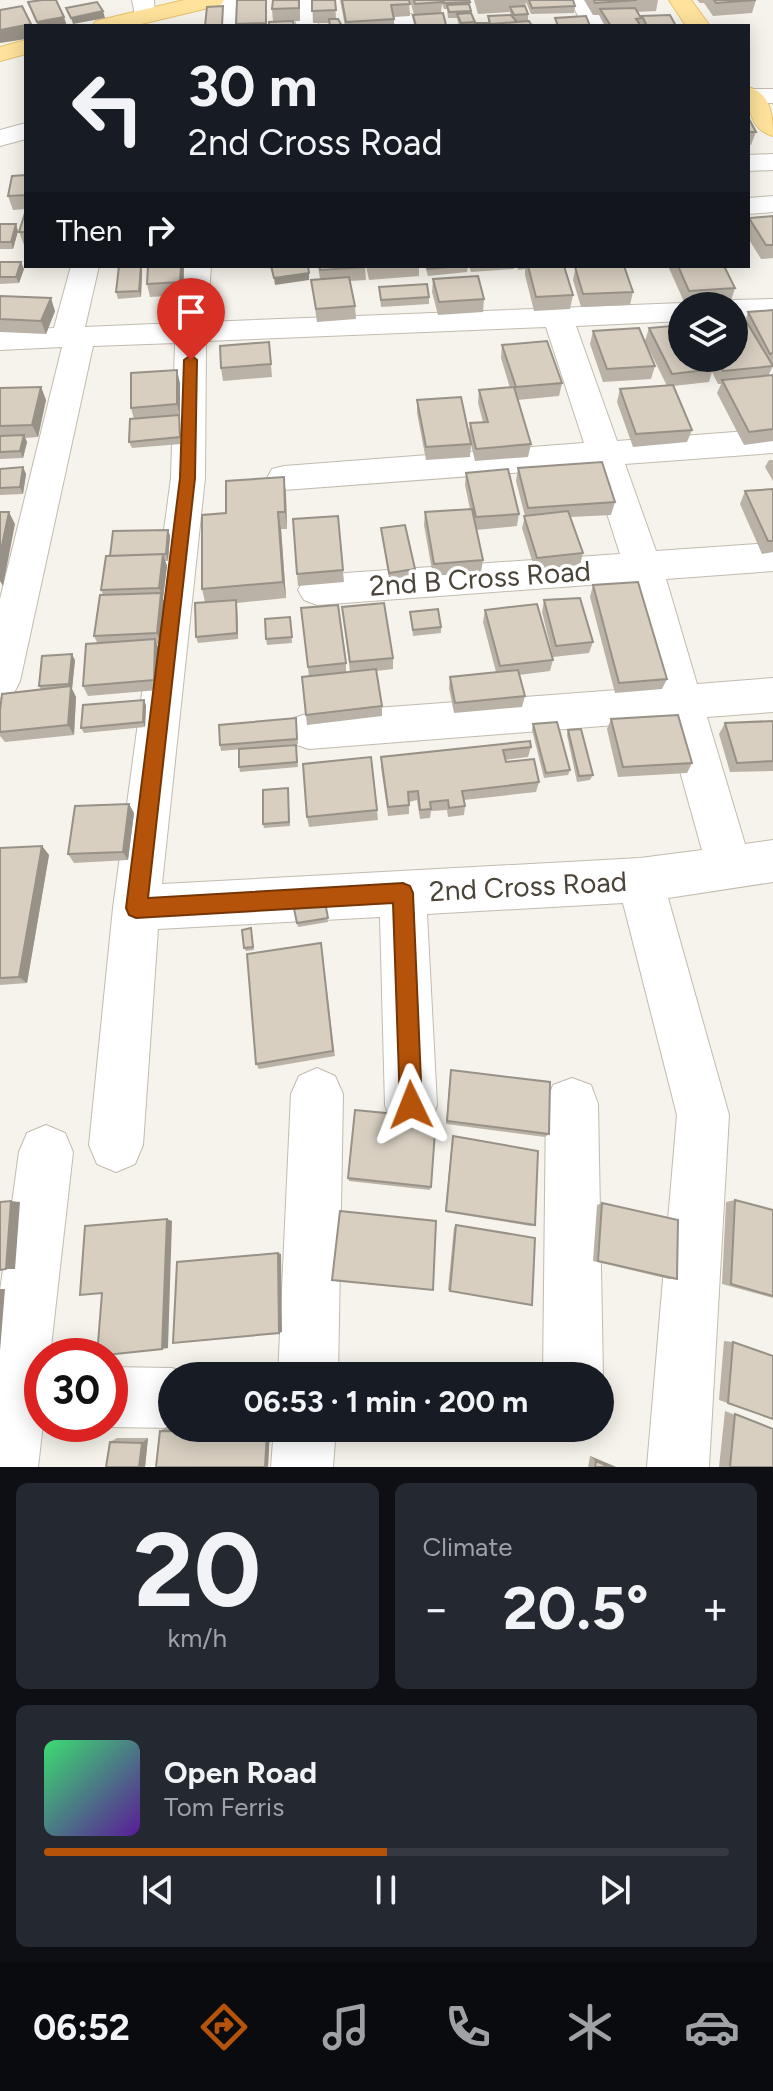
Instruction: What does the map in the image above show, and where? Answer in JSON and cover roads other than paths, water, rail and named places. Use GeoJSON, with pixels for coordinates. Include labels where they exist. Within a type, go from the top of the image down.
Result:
{"type":"FeatureCollection","features":[{"type":"Feature","properties":{"kind":"main road"},"geometry":{"type":"LineString","coordinates":[[108,24],[144,8],[213,0]]}},
{"type":"Feature","properties":{"kind":"main road"},"geometry":{"type":"LineString","coordinates":[[680,0],[697,24]]}},
{"type":"Feature","properties":{"kind":"main road"},"geometry":{"type":"LineString","coordinates":[[0,54],[24,48]]}},
{"type":"Feature","properties":{"kind":"main road"},"geometry":{"type":"LineString","coordinates":[[757,96],[773,128]]}},
{"type":"Feature","properties":{"kind":"street"},"geometry":{"type":"LineString","coordinates":[[228,24],[232,0]]}},
{"type":"Feature","properties":{"kind":"street"},"geometry":{"type":"LineString","coordinates":[[307,24],[308,0]]}},
{"type":"Feature","properties":{"kind":"street"},"geometry":{"type":"LineString","coordinates":[[581,0],[593,24]]}},
{"type":"Feature","properties":{"kind":"street"},"geometry":{"type":"LineString","coordinates":[[0,138],[24,132]]}},
{"type":"Feature","properties":{"kind":"street"},"geometry":{"type":"LineString","coordinates":[[750,163],[773,162]]}},
{"type":"Feature","properties":{"kind":"street"},"geometry":{"type":"LineString","coordinates":[[750,206],[773,204]]}},
{"type":"Feature","properties":{"kind":"street"},"geometry":{"type":"LineString","coordinates":[[0,681],[73,338],[85,268]]}},
{"type":"Feature","properties":{"kind":"street"},"geometry":{"type":"LineString","coordinates":[[116,1145],[136,908],[188,478],[191,334],[197,268]]}},
{"type":"Feature","properties":{"kind":"street"},"geometry":{"type":"LineString","coordinates":[[748,309],[773,308]]}},
{"type":"Feature","properties":{"kind":"street"},"geometry":{"type":"LineString","coordinates":[[0,340],[668,313]]}},
{"type":"Feature","properties":{"kind":"street"},"geometry":{"type":"LineString","coordinates":[[558,317],[643,566],[682,702],[751,864]]}},
{"type":"Feature","properties":{"kind":"street"},"geometry":{"type":"LineString","coordinates":[[284,478],[773,441]]}},
{"type":"Feature","properties":{"kind":"street","name":"2nd B Cross Road"},"geometry":{"type":"LineString","coordinates":[[317,590],[773,557]]}},
{"type":"Feature","properties":{"kind":"street"},"geometry":{"type":"LineString","coordinates":[[309,731],[773,695]]}},
{"type":"Feature","properties":{"kind":"street","name":"2nd Cross Road"},"geometry":{"type":"LineString","coordinates":[[136,908],[640,880],[751,864]]}},
{"type":"Feature","properties":{"kind":"street"},"geometry":{"type":"LineString","coordinates":[[640,880],[703,1115],[678,1467]]}},
{"type":"Feature","properties":{"kind":"street"},"geometry":{"type":"LineString","coordinates":[[403,893],[411,1105]]}},
{"type":"Feature","properties":{"kind":"street"},"geometry":{"type":"LineString","coordinates":[[308,1362],[317,1094]]}},
{"type":"Feature","properties":{"kind":"street"},"geometry":{"type":"LineString","coordinates":[[572,1104],[573,1362]]}},
{"type":"Feature","properties":{"kind":"street"},"geometry":{"type":"LineString","coordinates":[[7,1467],[20,1395],[46,1152]]}},
{"type":"Feature","properties":{"kind":"street"},"geometry":{"type":"LineString","coordinates":[[128,1397],[158,1398]]}},
{"type":"Feature","properties":{"kind":"street"},"geometry":{"type":"LineString","coordinates":[[302,1467],[304,1442]]}}]}
